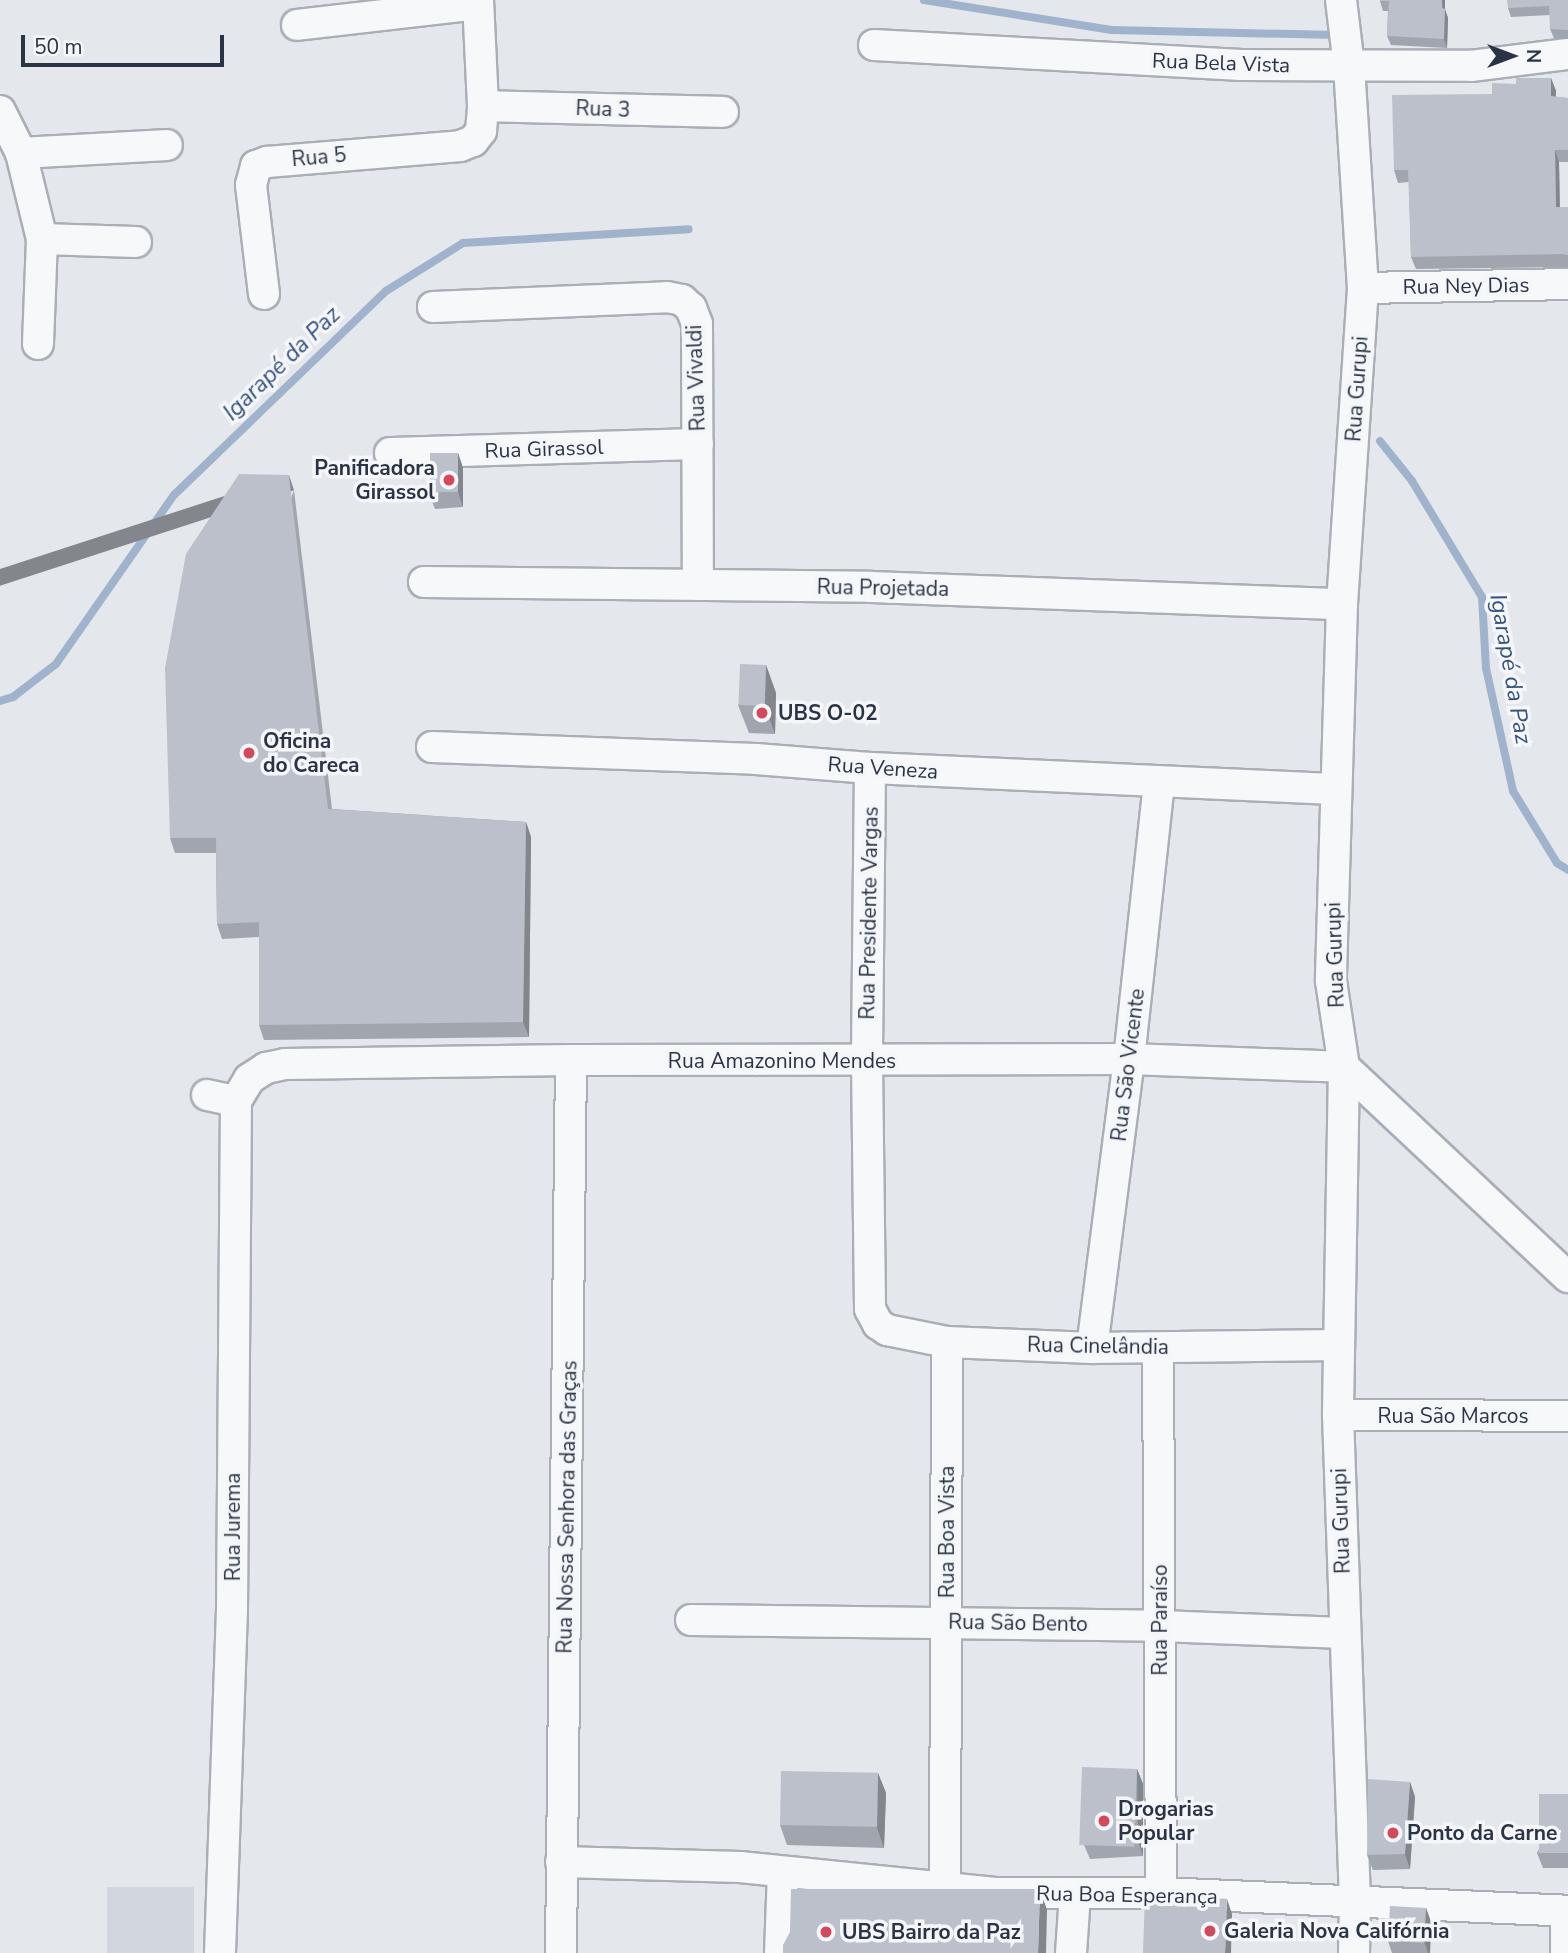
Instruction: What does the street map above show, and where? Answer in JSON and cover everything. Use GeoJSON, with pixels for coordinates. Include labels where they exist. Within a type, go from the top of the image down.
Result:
{"type":"FeatureCollection","features":[{"type":"Feature","properties":{"kind":"street","name":"Rua Gurupi"},"geometry":{"type":"LineString","coordinates":[[1341,0],[1349,66],[1363,288],[1342,604],[1331,981],[1345,1067],[1338,1415],[1355,1902],[1354,1953]]}},
{"type":"Feature","properties":{"kind":"street"},"geometry":{"type":"LineString","coordinates":[[297,25],[478,2],[483,106]]}},
{"type":"Feature","properties":{"kind":"street","name":"Rua Bela Vista"},"geometry":{"type":"LineString","coordinates":[[874,45],[1241,65],[1471,66],[1568,54]]}},
{"type":"Feature","properties":{"kind":"street","name":"Rua 3"},"geometry":{"type":"LineString","coordinates":[[483,106],[723,112]]}},
{"type":"Feature","properties":{"kind":"street","name":"Rua 5"},"geometry":{"type":"LineString","coordinates":[[264,293],[251,185],[256,166],[267,162],[460,146],[473,141],[481,131],[483,106]]}},
{"type":"Feature","properties":{"kind":"street"},"geometry":{"type":"LineString","coordinates":[[0,111],[21,153],[42,239],[38,344]]}},
{"type":"Feature","properties":{"kind":"street"},"geometry":{"type":"LineString","coordinates":[[21,153],[167,145]]}},
{"type":"Feature","properties":{"kind":"street"},"geometry":{"type":"LineString","coordinates":[[42,239],[136,242]]}},
{"type":"Feature","properties":{"kind":"street","name":"Rua Ney Dias"},"geometry":{"type":"LineString","coordinates":[[1363,288],[1568,284]]}},
{"type":"Feature","properties":{"kind":"street","name":"Rua Vivaldi"},"geometry":{"type":"LineString","coordinates":[[433,307],[667,297],[682,300],[691,307],[697,324],[698,585]]}},
{"type":"Feature","properties":{"kind":"street","name":"Rua Girassol"},"geometry":{"type":"LineString","coordinates":[[390,453],[698,444]]}},
{"type":"Feature","properties":{"kind":"street","name":"Rua Projetada"},"geometry":{"type":"LineString","coordinates":[[424,582],[871,587],[1342,604]]}},
{"type":"Feature","properties":{"kind":"street","name":"Rua Veneza"},"geometry":{"type":"LineString","coordinates":[[432,747],[756,759],[870,768],[1335,789]]}},
{"type":"Feature","properties":{"kind":"street","name":"Rua Presidente Vargas"},"geometry":{"type":"LineString","coordinates":[[870,768],[867,1061],[870,1309]]}},
{"type":"Feature","properties":{"kind":"street","name":"Rua São Vicente"},"geometry":{"type":"LineString","coordinates":[[1092,1348],[1129,1059],[1159,782]]}},
{"type":"Feature","properties":{"kind":"street","name":"Rua Amazonino Mendes"},"geometry":{"type":"LineString","coordinates":[[236,1101],[249,1079],[266,1068],[285,1064],[571,1060],[1129,1059],[1345,1067]]}},
{"type":"Feature","properties":{"kind":"street","name":"Rua Nossa Senhora das Graças"},"geometry":{"type":"LineString","coordinates":[[561,1953],[571,1060]]}},
{"type":"Feature","properties":{"kind":"street"},"geometry":{"type":"LineString","coordinates":[[1345,1067],[1568,1277]]}},
{"type":"Feature","properties":{"kind":"street"},"geometry":{"type":"LineString","coordinates":[[206,1096],[236,1101]]}},
{"type":"Feature","properties":{"kind":"street","name":"Rua Jurema"},"geometry":{"type":"LineString","coordinates":[[220,1953],[232,1610],[236,1101]]}},
{"type":"Feature","properties":{"kind":"street","name":"Rua Cinelândia"},"geometry":{"type":"LineString","coordinates":[[870,1309],[878,1324],[887,1329],[947,1342],[1092,1348],[1339,1345]]}},
{"type":"Feature","properties":{"kind":"street","name":"Rua Boa Vista"},"geometry":{"type":"LineString","coordinates":[[945,1889],[947,1342]]}},
{"type":"Feature","properties":{"kind":"street","name":"Rua Paraíso"},"geometry":{"type":"LineString","coordinates":[[1158,1348],[1161,1893]]}},
{"type":"Feature","properties":{"kind":"street","name":"Rua São Marcos"},"geometry":{"type":"LineString","coordinates":[[1338,1415],[1568,1416]]}},
{"type":"Feature","properties":{"kind":"street","name":"Rua São Bento"},"geometry":{"type":"LineString","coordinates":[[691,1620],[1160,1626],[1344,1633]]}},
{"type":"Feature","properties":{"kind":"street","name":"Rua Boa Esperança"},"geometry":{"type":"LineString","coordinates":[[561,1862],[740,1867],[783,1874],[945,1889],[1075,1895],[1161,1893],[1567,1911]]}},
{"type":"Feature","properties":{"kind":"street"},"geometry":{"type":"LineString","coordinates":[[780,1953],[783,1874]]}},
{"type":"Feature","properties":{"kind":"street"},"geometry":{"type":"LineString","coordinates":[[1071,1953],[1075,1895]]}},
{"type":"Feature","properties":{"kind":"street"},"geometry":{"type":"LineString","coordinates":[[1566,1953],[1567,1911]]}},
{"type":"Feature","properties":{"kind":"shaded area"},"geometry":{"type":"Polygon","coordinates":[[[107,1887],[194,1887],[194,1953],[107,1953],[107,1887]]]}},
{"type":"Feature","properties":{"kind":"building"},"geometry":{"type":"Polygon","coordinates":[[[1380,0],[1442,0],[1442,8],[1445,9],[1444,39],[1387,36],[1389,1],[1380,0]]]}},
{"type":"Feature","properties":{"kind":"building"},"geometry":{"type":"Polygon","coordinates":[[[1507,0],[1568,0],[1568,30],[1550,29],[1549,6],[1508,8],[1507,0]]]}},
{"type":"Feature","properties":{"kind":"building"},"geometry":{"type":"Polygon","coordinates":[[[1516,78],[1551,78],[1551,96],[1568,98],[1568,150],[1555,150],[1556,207],[1568,207],[1568,255],[1411,257],[1408,170],[1394,170],[1392,95],[1492,94],[1492,83],[1516,84],[1516,78]]]}},
{"type":"Feature","properties":{"kind":"building"},"geometry":{"type":"Polygon","coordinates":[[[430,453],[458,453],[458,492],[430,492],[430,453]]]}},
{"type":"Feature","properties":{"kind":"building","name":"Oficina do Careca"},"geometry":{"type":"Polygon","coordinates":[[[239,474],[289,475],[328,809],[526,822],[523,1022],[259,1025],[259,922],[217,924],[216,838],[170,838],[165,668],[186,554],[239,474]]]}},
{"type":"Feature","properties":{"kind":"building"},"geometry":{"type":"Polygon","coordinates":[[[740,664],[766,665],[765,706],[739,705],[740,664]]]}},
{"type":"Feature","properties":{"kind":"building"},"geometry":{"type":"Polygon","coordinates":[[[1082,1767],[1137,1769],[1134,1847],[1079,1845],[1082,1767]]]}},
{"type":"Feature","properties":{"kind":"building"},"geometry":{"type":"Polygon","coordinates":[[[781,1771],[878,1773],[877,1827],[780,1825],[781,1771]]]}},
{"type":"Feature","properties":{"kind":"building","name":"Ponto da Carne"},"geometry":{"type":"Polygon","coordinates":[[[1368,1779],[1410,1782],[1405,1854],[1367,1855],[1368,1779]]]}},
{"type":"Feature","properties":{"kind":"building"},"geometry":{"type":"Polygon","coordinates":[[[1539,1794],[1568,1794],[1568,1853],[1539,1853],[1539,1794]]]}},
{"type":"Feature","properties":{"kind":"building"},"geometry":{"type":"Polygon","coordinates":[[[791,1889],[1040,1889],[1038,1953],[783,1953],[783,1945],[790,1932],[791,1889]]]}},
{"type":"Feature","properties":{"kind":"building"},"geometry":{"type":"Polygon","coordinates":[[[1145,1896],[1227,1899],[1225,1953],[1143,1953],[1145,1896]]]}},
{"type":"Feature","properties":{"kind":"building"},"geometry":{"type":"Polygon","coordinates":[[[1390,1906],[1426,1908],[1424,1943],[1388,1941],[1390,1906]]]}},
{"type":"Feature","properties":{"kind":"waterway","name":"Igarapé da Paz"},"geometry":{"type":"LineString","coordinates":[[924,0],[1112,30],[1326,35]]}},
{"type":"Feature","properties":{"kind":"waterway","name":"Igarapé da Paz"},"geometry":{"type":"LineString","coordinates":[[0,701],[13,697],[56,664],[174,495],[386,291],[463,243],[689,229]]}},
{"type":"Feature","properties":{"kind":"waterway","name":"Igarapé da Paz"},"geometry":{"type":"LineString","coordinates":[[1380,441],[1412,481],[1482,597],[1486,668],[1513,791],[1557,863],[1568,870]]}},
{"type":"Feature","properties":{"kind":"place","name":"Panificadora Girassol"},"geometry":{"type":"Point","coordinates":[449,480]}},
{"type":"Feature","properties":{"kind":"place","name":"UBS O-02"},"geometry":{"type":"Point","coordinates":[762,713]}},
{"type":"Feature","properties":{"kind":"place","name":"Oficina do Careca"},"geometry":{"type":"Point","coordinates":[249,753]}},
{"type":"Feature","properties":{"kind":"place","name":"Drogarias Popular"},"geometry":{"type":"Point","coordinates":[1104,1821]}},
{"type":"Feature","properties":{"kind":"place","name":"Ponto da Carne"},"geometry":{"type":"Point","coordinates":[1393,1833]}},
{"type":"Feature","properties":{"kind":"place","name":"Galeria Nova Califórnia"},"geometry":{"type":"Point","coordinates":[1210,1931]}},
{"type":"Feature","properties":{"kind":"place","name":"UBS Bairro da Paz"},"geometry":{"type":"Point","coordinates":[826,1932]}}]}
